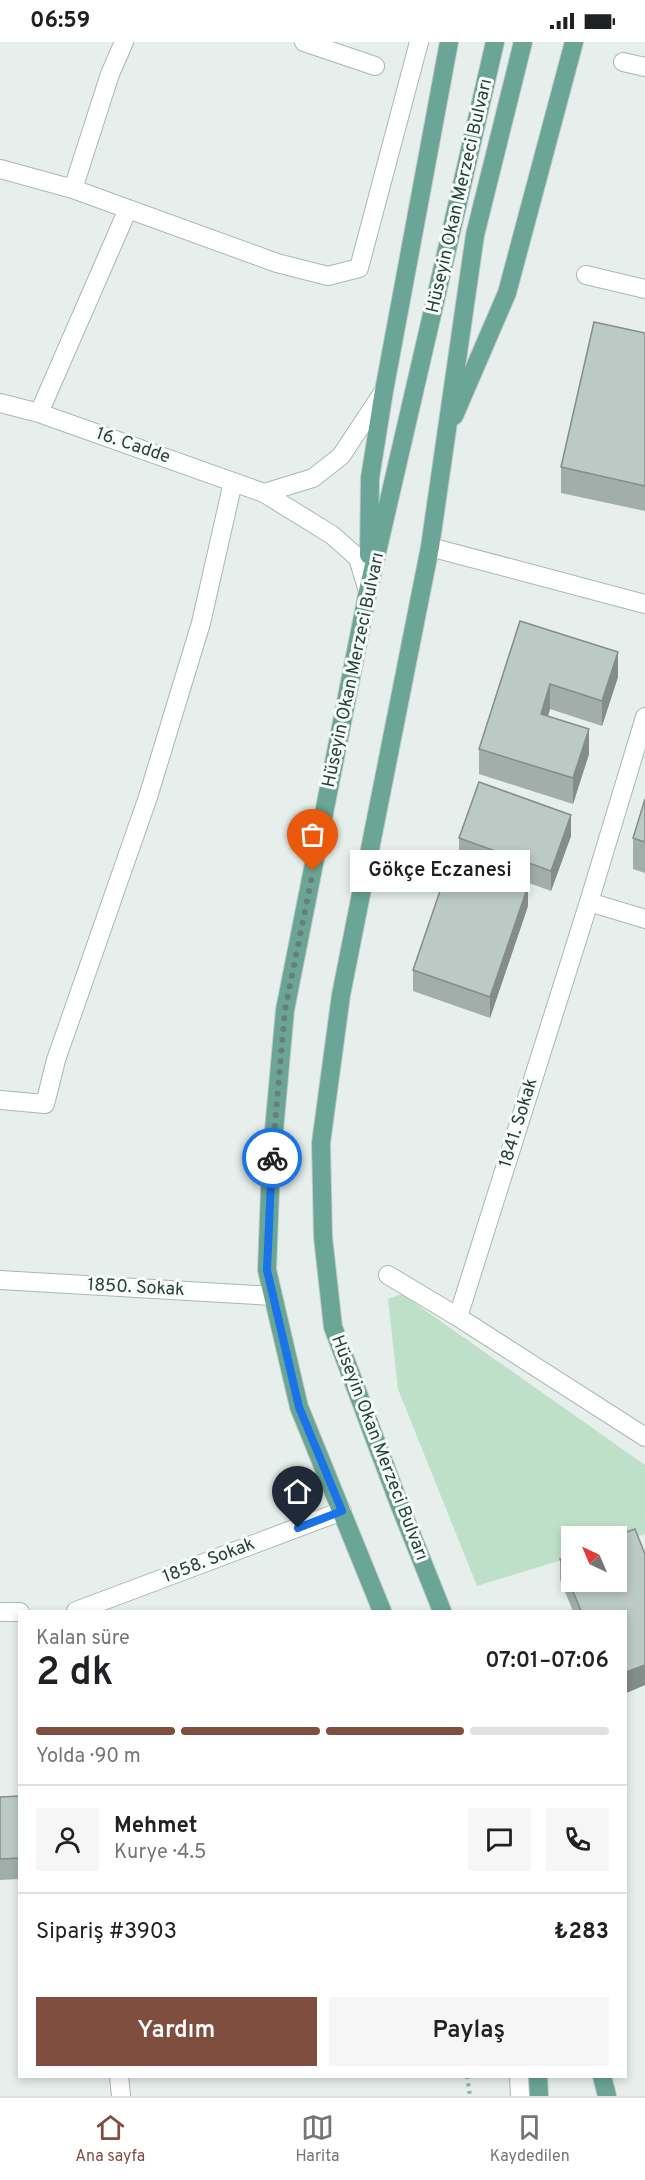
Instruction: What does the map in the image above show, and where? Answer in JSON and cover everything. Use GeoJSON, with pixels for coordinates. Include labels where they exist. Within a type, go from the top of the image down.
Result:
{"type":"FeatureCollection","features":[{"type":"Feature","properties":{"kind":"main road"},"geometry":{"type":"LineString","coordinates":[[368,591],[370,478],[449,42]]}},
{"type":"Feature","properties":{"kind":"main road","name":"Hüseyin Okan Merzeci Bulvarı"},"geometry":{"type":"LineString","coordinates":[[382,1610],[299,1407],[267,1270],[270,1187],[285,1010],[368,591],[495,42]]}},
{"type":"Feature","properties":{"kind":"main road","name":"Hüseyin Okan Merzeci Bulvarı"},"geometry":{"type":"LineString","coordinates":[[442,1610],[333,1327],[323,1237],[321,1143],[341,995],[430,547],[475,235],[523,42]]}},
{"type":"Feature","properties":{"kind":"main road"},"geometry":{"type":"LineString","coordinates":[[444,440],[507,293],[574,42]]}},
{"type":"Feature","properties":{"kind":"main road"},"geometry":{"type":"LineString","coordinates":[[538,2078],[539,2096]]}},
{"type":"Feature","properties":{"kind":"main road"},"geometry":{"type":"LineString","coordinates":[[594,2078],[594,2096]]}},
{"type":"Feature","properties":{"kind":"main road"},"geometry":{"type":"LineString","coordinates":[[602,2078],[607,2096]]}},
{"type":"Feature","properties":{"kind":"street"},"geometry":{"type":"LineString","coordinates":[[73,189],[110,74],[124,42]]}},
{"type":"Feature","properties":{"kind":"street"},"geometry":{"type":"LineString","coordinates":[[304,42],[375,66]]}},
{"type":"Feature","properties":{"kind":"street"},"geometry":{"type":"LineString","coordinates":[[0,169],[73,189],[277,263],[328,276],[360,268],[419,42]]}},
{"type":"Feature","properties":{"kind":"street"},"geometry":{"type":"LineString","coordinates":[[623,62],[645,67]]}},
{"type":"Feature","properties":{"kind":"street"},"geometry":{"type":"LineString","coordinates":[[39,413],[128,209]]}},
{"type":"Feature","properties":{"kind":"street"},"geometry":{"type":"LineString","coordinates":[[586,275],[645,289]]}},
{"type":"Feature","properties":{"kind":"street"},"geometry":{"type":"LineString","coordinates":[[264,493],[313,478],[341,456],[384,391]]}},
{"type":"Feature","properties":{"kind":"street","name":"16. Cadde"},"geometry":{"type":"LineString","coordinates":[[0,404],[39,413],[264,493],[332,535],[358,558],[368,591]]}},
{"type":"Feature","properties":{"kind":"street"},"geometry":{"type":"LineString","coordinates":[[0,1100],[45,1104],[56,1060],[148,797],[201,622],[233,482]]}},
{"type":"Feature","properties":{"kind":"street"},"geometry":{"type":"LineString","coordinates":[[430,547],[645,604]]}},
{"type":"Feature","properties":{"kind":"street","name":"1841. Sokak"},"geometry":{"type":"LineString","coordinates":[[459,1317],[645,717]]}},
{"type":"Feature","properties":{"kind":"street"},"geometry":{"type":"LineString","coordinates":[[589,902],[645,919]]}},
{"type":"Feature","properties":{"kind":"street"},"geometry":{"type":"LineString","coordinates":[[388,1275],[459,1317],[645,1437]]}},
{"type":"Feature","properties":{"kind":"street","name":"1850. Sokak"},"geometry":{"type":"LineString","coordinates":[[0,1280],[273,1296]]}},
{"type":"Feature","properties":{"kind":"street","name":"1858. Sokak"},"geometry":{"type":"LineString","coordinates":[[79,1610],[342,1511]]}},
{"type":"Feature","properties":{"kind":"street"},"geometry":{"type":"LineString","coordinates":[[0,1612],[18,1612]]}},
{"type":"Feature","properties":{"kind":"street"},"geometry":{"type":"LineString","coordinates":[[119,2078],[121,2096]]}},
{"type":"Feature","properties":{"kind":"street"},"geometry":{"type":"LineString","coordinates":[[519,2078],[520,2096]]}},
{"type":"Feature","properties":{"kind":"path"},"geometry":{"type":"LineString","coordinates":[[467,2078],[470,2096]]}},
{"type":"Feature","properties":{"kind":"green space"},"geometry":{"type":"Polygon","coordinates":[[[402,1294],[645,1465],[645,1534],[627,1540],[627,1526],[561,1526],[561,1560],[477,1586],[398,1389],[388,1299],[402,1294]]]}},
{"type":"Feature","properties":{"kind":"building"},"geometry":{"type":"Polygon","coordinates":[[[594,322],[645,333],[645,486],[561,467],[594,322]]]}},
{"type":"Feature","properties":{"kind":"building"},"geometry":{"type":"Polygon","coordinates":[[[520,621],[618,652],[602,701],[550,684],[541,714],[589,729],[573,778],[479,749],[520,621]]]}},
{"type":"Feature","properties":{"kind":"building"},"geometry":{"type":"Polygon","coordinates":[[[479,782],[571,815],[551,871],[459,838],[479,782]]]}},
{"type":"Feature","properties":{"kind":"building"},"geometry":{"type":"Polygon","coordinates":[[[645,799],[645,842],[633,838],[645,799]]]}},
{"type":"Feature","properties":{"kind":"building"},"geometry":{"type":"Polygon","coordinates":[[[451,859],[528,886],[490,997],[413,970],[451,859]]]}},
{"type":"Feature","properties":{"kind":"building"},"geometry":{"type":"Polygon","coordinates":[[[635,1529],[645,1554],[645,1665],[627,1672],[627,1610],[581,1610],[573,1592],[627,1592],[627,1532],[635,1529]]]}},
{"type":"Feature","properties":{"kind":"building"},"geometry":{"type":"Polygon","coordinates":[[[18,1796],[18,1858],[0,1859],[0,1797],[18,1796]]]}},
{"type":"Feature","properties":{"kind":"way so far"},"geometry":{"type":"LineString","coordinates":[[272,1158],[285,1010],[313,871]]}},
{"type":"Feature","properties":{"kind":"place","name":"Gökçe Eczanesi"},"geometry":{"type":"Point","coordinates":[313,871]}},
{"type":"Feature","properties":{"kind":"route"},"geometry":{"type":"LineString","coordinates":[[272,1158],[267,1270],[299,1407],[342,1511],[298,1528]]}}]}
